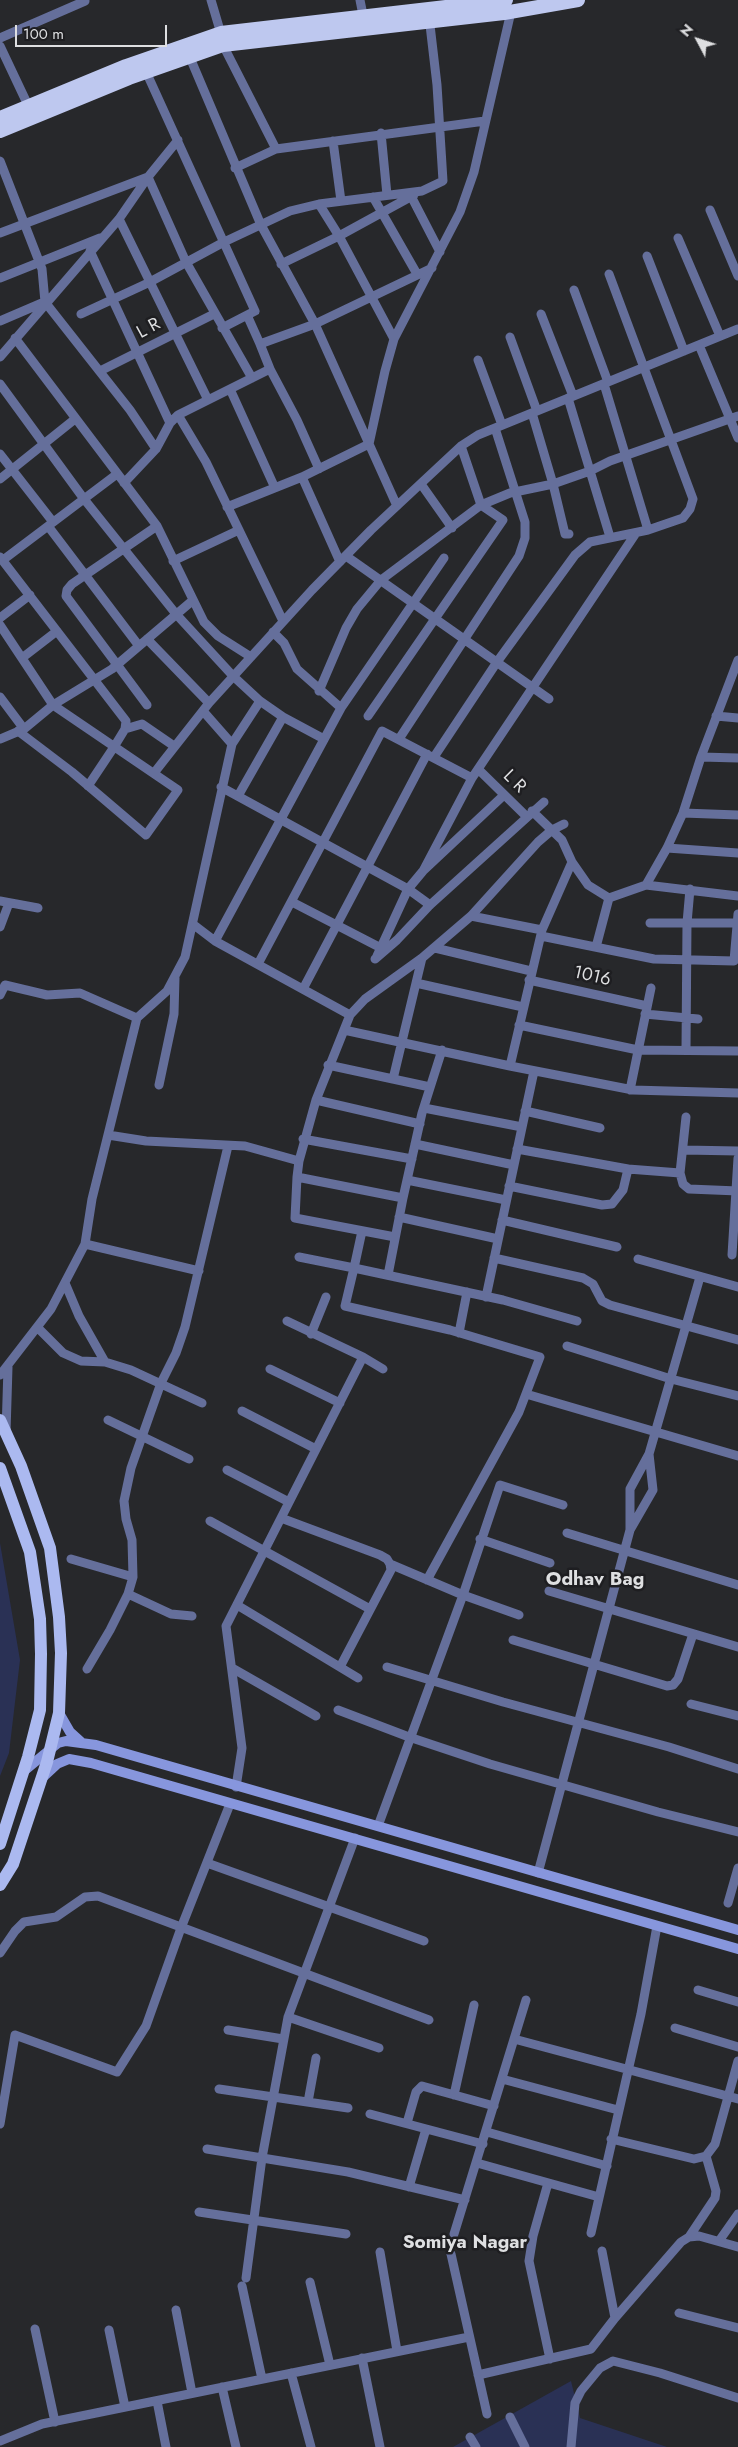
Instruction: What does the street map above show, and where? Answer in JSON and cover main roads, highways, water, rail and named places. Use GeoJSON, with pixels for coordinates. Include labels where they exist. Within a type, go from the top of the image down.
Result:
{"type":"FeatureCollection","features":[{"type":"Feature","properties":{"kind":"highway"},"geometry":{"type":"LineString","coordinates":[[0,118],[126,66],[220,33],[506,0]]}},
{"type":"Feature","properties":{"kind":"highway"},"geometry":{"type":"LineString","coordinates":[[0,131],[130,78],[223,45],[504,13],[578,0]]}},
{"type":"Feature","properties":{"kind":"main road"},"geometry":{"type":"LineString","coordinates":[[0,1420],[42,1520],[50,1548],[59,1617],[61,1653],[59,1713],[51,1747],[43,1777],[13,1864],[0,1885]]}},
{"type":"Feature","properties":{"kind":"main road"},"geometry":{"type":"LineString","coordinates":[[0,1468],[30,1552],[40,1619],[42,1654],[40,1710],[24,1772],[0,1844]]}},
{"type":"Feature","properties":{"kind":"main road"},"geometry":{"type":"LineString","coordinates":[[59,1713],[70,1732],[80,1742]]}},
{"type":"Feature","properties":{"kind":"main road"},"geometry":{"type":"LineString","coordinates":[[24,1772],[51,1747],[66,1741],[80,1742],[738,1930]]}},
{"type":"Feature","properties":{"kind":"main road"},"geometry":{"type":"LineString","coordinates":[[43,1777],[57,1764],[69,1759],[78,1760],[738,1949]]}},
{"type":"Feature","properties":{"kind":"district","name":"Odhav Bag"},"geometry":{"type":"Point","coordinates":[595,1580]}},
{"type":"Feature","properties":{"kind":"district","name":"Somiya Nagar"},"geometry":{"type":"Point","coordinates":[465,2243]}}]}
